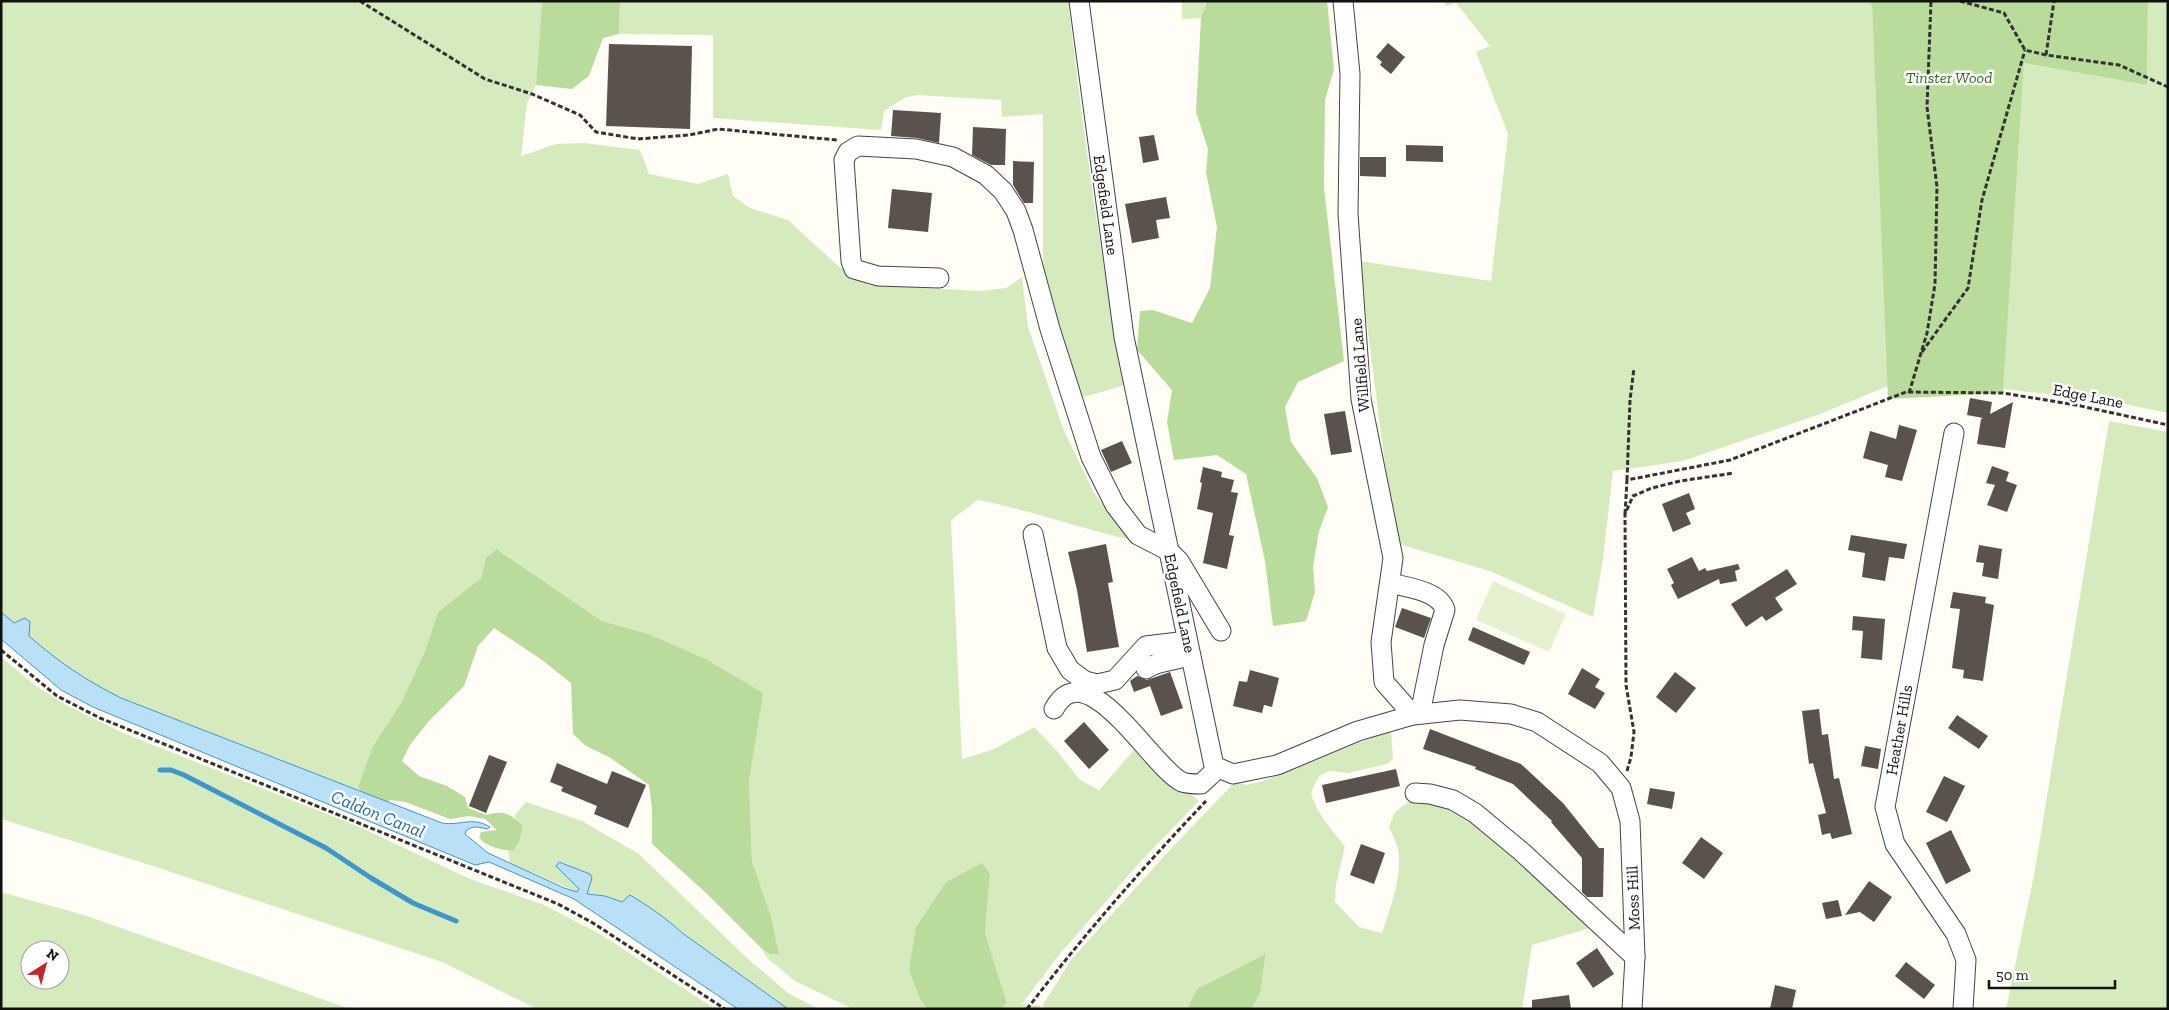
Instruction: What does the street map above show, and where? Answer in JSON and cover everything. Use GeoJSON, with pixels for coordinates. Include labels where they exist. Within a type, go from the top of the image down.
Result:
{"type":"FeatureCollection","features":[{"type":"Feature","properties":{"kind":"street","name":"Edgefield Lane"},"geometry":{"type":"LineString","coordinates":[[1079,1],[1124,337],[1214,766],[1218,768]]}},
{"type":"Feature","properties":{"kind":"street","name":"Willfield Lane"},"geometry":{"type":"LineString","coordinates":[[1343,1],[1350,74],[1348,214],[1361,399],[1393,558],[1381,642],[1384,682],[1416,714]]}},
{"type":"Feature","properties":{"kind":"street"},"geometry":{"type":"LineString","coordinates":[[939,278],[878,276],[864,274],[854,269],[851,261],[844,160],[848,152],[858,146],[916,149],[953,157],[986,174],[1002,191],[1016,211],[1023,230],[1050,329],[1091,457],[1115,505],[1138,535],[1169,551],[1179,561],[1221,631]]}},
{"type":"Feature","properties":{"kind":"street","name":"Heather Hills"},"geometry":{"type":"LineString","coordinates":[[1954,432],[1885,807],[1895,844],[1956,934],[1966,960],[1963,1009]]}},
{"type":"Feature","properties":{"kind":"street"},"geometry":{"type":"LineString","coordinates":[[1033,534],[1056,648],[1063,661],[1077,676],[1097,684],[1108,683],[1115,680],[1146,646],[1189,648]]}},
{"type":"Feature","properties":{"kind":"street"},"geometry":{"type":"LineString","coordinates":[[1390,583],[1435,597],[1445,610],[1416,714]]}},
{"type":"Feature","properties":{"kind":"street"},"geometry":{"type":"LineString","coordinates":[[1146,669],[1160,661],[1180,659],[1189,648]]}},
{"type":"Feature","properties":{"kind":"street"},"geometry":{"type":"LineString","coordinates":[[1054,709],[1063,695],[1074,692],[1085,693],[1114,714],[1181,781],[1201,784],[1218,768],[1233,774],[1277,765],[1358,730],[1416,714],[1460,710],[1511,714],[1537,722],[1600,763],[1621,788]]}},
{"type":"Feature","properties":{"kind":"street","name":"Moss Hill"},"geometry":{"type":"LineString","coordinates":[[1621,788],[1630,821],[1635,957],[1632,1009]]}},
{"type":"Feature","properties":{"kind":"street"},"geometry":{"type":"LineString","coordinates":[[1414,793],[1430,794],[1453,800],[1476,813],[1522,852],[1635,957]]}},
{"type":"Feature","properties":{"kind":"path"},"geometry":{"type":"LineString","coordinates":[[360,1],[485,79],[532,94],[580,115],[596,132],[638,139],[688,135],[718,129],[836,139],[858,146]]}},
{"type":"Feature","properties":{"kind":"path"},"geometry":{"type":"LineString","coordinates":[[1627,480],[1730,460],[1909,393],[1927,333],[1935,284],[1937,187],[1926,107],[1931,1]]}},
{"type":"Feature","properties":{"kind":"path"},"geometry":{"type":"LineString","coordinates":[[1920,356],[1968,288],[1982,200],[2025,50],[2004,13],[1960,1]]}},
{"type":"Feature","properties":{"kind":"path"},"geometry":{"type":"LineString","coordinates":[[2046,55],[2054,1]]}},
{"type":"Feature","properties":{"kind":"path"},"geometry":{"type":"LineString","coordinates":[[2025,50],[2046,55],[2119,65],[2168,87]]}},
{"type":"Feature","properties":{"kind":"path"},"geometry":{"type":"LineString","coordinates":[[1621,788],[1631,756],[1634,732],[1626,684],[1625,514],[1630,400],[1634,368]]}},
{"type":"Feature","properties":{"kind":"path","name":"Edge Lane"},"geometry":{"type":"LineString","coordinates":[[1909,393],[2003,393],[2076,405],[2168,425]]}},
{"type":"Feature","properties":{"kind":"path"},"geometry":{"type":"LineString","coordinates":[[1625,514],[1633,496],[1652,488],[1734,473]]}},
{"type":"Feature","properties":{"kind":"path"},"geometry":{"type":"LineString","coordinates":[[1,650],[57,696],[100,718],[558,904],[593,924],[725,1009]]}},
{"type":"Feature","properties":{"kind":"path"},"geometry":{"type":"LineString","coordinates":[[1027,1009],[1065,959],[1147,864],[1213,794]]}},
{"type":"Feature","properties":{"kind":"green space"},"geometry":{"type":"Polygon","coordinates":[[[1,1],[542,1],[536,85],[527,103],[521,156],[556,144],[584,143],[640,150],[649,174],[698,184],[728,174],[733,196],[750,208],[788,220],[837,265],[868,285],[981,291],[1006,288],[1022,277],[1028,327],[1064,431],[1094,493],[1131,540],[978,500],[951,520],[962,759],[994,749],[1034,727],[1057,751],[1080,780],[1099,790],[1135,749],[1199,801],[1142,860],[1058,956],[1022,1004],[1042,1006],[1038,1009],[1001,1009],[1007,1003],[985,933],[990,874],[920,999],[927,1009],[853,1009],[795,981],[768,959],[761,948],[770,954],[779,954],[771,916],[752,861],[749,782],[762,693],[706,659],[649,634],[602,621],[498,549],[486,558],[481,578],[438,612],[425,651],[402,701],[373,746],[358,786],[360,791],[121,698],[92,684],[50,655],[1,612],[1,1]]]}},
{"type":"Feature","properties":{"kind":"green space"},"geometry":{"type":"Polygon","coordinates":[[[542,1],[620,1],[619,34],[603,38],[589,76],[572,89],[536,85],[542,1]]]}},
{"type":"Feature","properties":{"kind":"green space"},"geometry":{"type":"Polygon","coordinates":[[[620,1],[1068,1],[1093,194],[1125,385],[1077,399],[1047,292],[1043,261],[1043,114],[1002,117],[1001,100],[917,95],[904,98],[884,111],[881,130],[713,118],[713,35],[619,34],[620,1]]]}},
{"type":"Feature","properties":{"kind":"green space"},"geometry":{"type":"Polygon","coordinates":[[[1182,1],[1207,1],[1201,18],[1182,19],[1182,1]]]}},
{"type":"Feature","properties":{"kind":"green space"},"geometry":{"type":"Polygon","coordinates":[[[1207,1],[1327,1],[1334,69],[1325,100],[1324,188],[1344,361],[1298,382],[1285,407],[1291,442],[1317,478],[1328,507],[1319,531],[1313,567],[1315,592],[1306,621],[1273,626],[1265,561],[1246,474],[1217,455],[1174,460],[1167,422],[1172,390],[1137,350],[1140,311],[1153,310],[1192,323],[1210,288],[1217,227],[1206,172],[1208,149],[1196,112],[1201,18],[1207,1]]]}},
{"type":"Feature","properties":{"kind":"green space"},"geometry":{"type":"Polygon","coordinates":[[[1444,1],[1867,1],[1872,6],[1888,386],[1820,414],[1683,461],[1613,471],[1603,559],[1593,617],[1490,571],[1395,543],[1359,261],[1491,281],[1508,134],[1476,52],[1490,46],[1456,3],[1446,6],[1444,1]]]}},
{"type":"Feature","properties":{"kind":"green space","name":"Tinster Wood"},"geometry":{"type":"Polygon","coordinates":[[[1867,1],[2148,1],[2147,85],[2024,63],[2003,393],[1888,399],[1872,6],[1867,1]]]}},
{"type":"Feature","properties":{"kind":"green space"},"geometry":{"type":"Polygon","coordinates":[[[2148,1],[2168,1],[2168,413],[2110,401],[2003,389],[2024,63],[2147,85],[2148,1]]]}},
{"type":"Feature","properties":{"kind":"green space"},"geometry":{"type":"Polygon","coordinates":[[[2109,421],[2168,432],[2168,1009],[2006,1009],[2034,875],[2109,421]]]}},
{"type":"Feature","properties":{"kind":"green space"},"geometry":{"type":"Polygon","coordinates":[[[497,549],[602,621],[649,634],[706,659],[763,693],[749,782],[752,861],[771,916],[779,954],[770,954],[761,948],[706,893],[652,844],[652,809],[649,785],[609,757],[586,746],[573,734],[571,683],[542,660],[494,628],[478,646],[464,686],[428,722],[410,745],[402,761],[419,776],[447,786],[465,797],[468,808],[487,815],[503,813],[515,819],[523,826],[519,841],[513,851],[490,846],[479,838],[481,832],[497,830],[485,819],[469,816],[450,819],[405,802],[390,800],[377,812],[366,804],[358,786],[373,746],[402,701],[425,651],[438,612],[481,578],[486,558],[497,549]]]}},
{"type":"Feature","properties":{"kind":"green space"},"geometry":{"type":"Polygon","coordinates":[[[1493,581],[1566,614],[1549,652],[1476,620],[1493,581]]]}},
{"type":"Feature","properties":{"kind":"green space"},"geometry":{"type":"Polygon","coordinates":[[[1,657],[36,686],[66,705],[123,733],[362,828],[470,879],[544,905],[600,934],[715,1009],[537,1009],[442,962],[147,864],[1,819],[1,657]]]}},
{"type":"Feature","properties":{"kind":"green space"},"geometry":{"type":"Polygon","coordinates":[[[1391,730],[1393,759],[1387,764],[1348,773],[1329,771],[1319,776],[1311,792],[1320,814],[1345,847],[1336,884],[1335,902],[1359,927],[1382,933],[1395,892],[1399,870],[1398,849],[1389,827],[1395,812],[1408,802],[1430,803],[1465,813],[1536,875],[1543,885],[1591,928],[1532,945],[1522,1009],[1251,1009],[1260,994],[1266,955],[1197,989],[1187,1009],[1048,1009],[1042,1006],[1071,960],[1165,855],[1235,782],[1247,785],[1263,781],[1391,730]]]}},
{"type":"Feature","properties":{"kind":"green space"},"geometry":{"type":"Polygon","coordinates":[[[526,802],[582,821],[639,854],[747,958],[788,993],[819,1009],[788,1009],[681,932],[669,921],[630,895],[622,903],[605,896],[587,894],[589,887],[576,886],[580,889],[577,892],[510,863],[508,850],[513,851],[523,827],[514,816],[526,802]]]}},
{"type":"Feature","properties":{"kind":"green space"},"geometry":{"type":"Polygon","coordinates":[[[982,863],[990,874],[985,933],[1007,1003],[1001,1009],[927,1009],[920,999],[909,970],[916,927],[946,882],[982,863]]]}},
{"type":"Feature","properties":{"kind":"green space"},"geometry":{"type":"Polygon","coordinates":[[[1,892],[87,916],[350,1009],[1,1009],[1,892]]]}},
{"type":"Feature","properties":{"kind":"green space"},"geometry":{"type":"Polygon","coordinates":[[[1266,954],[1260,994],[1251,1009],[1187,1009],[1197,989],[1266,954]]]}},
{"type":"Feature","properties":{"kind":"water","name":"Caldon Canal"},"geometry":{"type":"Polygon","coordinates":[[[1,612],[14,623],[25,618],[30,622],[29,636],[50,654],[96,685],[121,698],[442,823],[478,822],[484,824],[490,827],[487,829],[474,827],[466,831],[465,834],[488,853],[564,888],[577,892],[579,889],[556,866],[559,862],[590,874],[592,878],[587,894],[605,896],[622,902],[630,895],[669,921],[681,932],[788,1009],[738,1009],[574,899],[489,862],[475,865],[93,707],[61,690],[1,639],[1,612]]]}},
{"type":"Feature","properties":{"kind":"building"},"geometry":{"type":"Polygon","coordinates":[[[1388,43],[1405,57],[1391,74],[1380,65],[1382,62],[1376,57],[1388,43]]]}},
{"type":"Feature","properties":{"kind":"building"},"geometry":{"type":"Polygon","coordinates":[[[609,44],[692,46],[690,129],[606,126],[609,44]]]}},
{"type":"Feature","properties":{"kind":"building"},"geometry":{"type":"Polygon","coordinates":[[[893,110],[941,113],[939,143],[917,138],[891,136],[893,110]]]}},
{"type":"Feature","properties":{"kind":"building"},"geometry":{"type":"Polygon","coordinates":[[[973,127],[1006,129],[1005,165],[991,165],[972,155],[973,127]]]}},
{"type":"Feature","properties":{"kind":"building"},"geometry":{"type":"Polygon","coordinates":[[[1154,135],[1159,160],[1143,163],[1139,137],[1154,135]]]}},
{"type":"Feature","properties":{"kind":"building"},"geometry":{"type":"Polygon","coordinates":[[[1406,145],[1443,146],[1443,162],[1406,161],[1406,145]]]}},
{"type":"Feature","properties":{"kind":"building"},"geometry":{"type":"Polygon","coordinates":[[[1360,157],[1386,157],[1386,177],[1360,176],[1360,157]]]}},
{"type":"Feature","properties":{"kind":"building"},"geometry":{"type":"Polygon","coordinates":[[[1013,161],[1034,162],[1033,203],[1024,203],[1013,185],[1013,161]]]}},
{"type":"Feature","properties":{"kind":"building"},"geometry":{"type":"Polygon","coordinates":[[[892,189],[932,193],[928,232],[888,228],[892,189]]]}},
{"type":"Feature","properties":{"kind":"building"},"geometry":{"type":"Polygon","coordinates":[[[1166,197],[1170,218],[1156,220],[1159,238],[1132,243],[1125,204],[1166,197]]]}},
{"type":"Feature","properties":{"kind":"building"},"geometry":{"type":"Polygon","coordinates":[[[1970,398],[1992,402],[1990,414],[2013,402],[2005,448],[1977,444],[1981,419],[1983,418],[1967,415],[1970,398]]]}},
{"type":"Feature","properties":{"kind":"building"},"geometry":{"type":"Polygon","coordinates":[[[1345,411],[1352,452],[1331,455],[1324,414],[1345,411]]]}},
{"type":"Feature","properties":{"kind":"building"},"geometry":{"type":"Polygon","coordinates":[[[1899,425],[1917,430],[1902,481],[1885,477],[1888,465],[1863,458],[1870,431],[1896,439],[1899,425]]]}},
{"type":"Feature","properties":{"kind":"building"},"geometry":{"type":"Polygon","coordinates":[[[1122,441],[1132,463],[1111,472],[1101,450],[1122,441]]]}},
{"type":"Feature","properties":{"kind":"building"},"geometry":{"type":"Polygon","coordinates":[[[1992,466],[2009,472],[2006,481],[2017,485],[2007,512],[1987,505],[1995,485],[1986,483],[1992,466]]]}},
{"type":"Feature","properties":{"kind":"building"},"geometry":{"type":"Polygon","coordinates":[[[1203,467],[1222,472],[1221,477],[1234,480],[1231,492],[1238,493],[1229,535],[1234,536],[1227,569],[1203,563],[1213,513],[1197,509],[1203,467]]]}},
{"type":"Feature","properties":{"kind":"building"},"geometry":{"type":"Polygon","coordinates":[[[1689,493],[1695,509],[1686,513],[1691,524],[1673,532],[1662,504],[1689,493]]]}},
{"type":"Feature","properties":{"kind":"building"},"geometry":{"type":"Polygon","coordinates":[[[1851,535],[1907,544],[1904,559],[1889,557],[1885,581],[1862,577],[1865,553],[1848,550],[1851,535]]]}},
{"type":"Feature","properties":{"kind":"building"},"geometry":{"type":"Polygon","coordinates":[[[1106,544],[1113,582],[1108,583],[1119,647],[1087,652],[1077,590],[1068,552],[1106,544]]]}},
{"type":"Feature","properties":{"kind":"building"},"geometry":{"type":"Polygon","coordinates":[[[1979,545],[2002,549],[1998,579],[1982,576],[1984,563],[1976,562],[1979,545]]]}},
{"type":"Feature","properties":{"kind":"building"},"geometry":{"type":"Polygon","coordinates":[[[1692,557],[1699,571],[1705,568],[1707,571],[1738,564],[1740,569],[1735,571],[1737,581],[1720,584],[1719,579],[1678,599],[1671,585],[1674,583],[1667,569],[1692,557]]]}},
{"type":"Feature","properties":{"kind":"building"},"geometry":{"type":"Polygon","coordinates":[[[1787,569],[1797,584],[1775,598],[1783,610],[1766,621],[1762,616],[1746,627],[1731,604],[1787,569]]]}},
{"type":"Feature","properties":{"kind":"building"},"geometry":{"type":"Polygon","coordinates":[[[1953,592],[1986,597],[1985,603],[1994,605],[1983,681],[1963,678],[1964,670],[1952,668],[1960,609],[1950,608],[1953,592]]]}},
{"type":"Feature","properties":{"kind":"building"},"geometry":{"type":"Polygon","coordinates":[[[1402,608],[1431,618],[1424,638],[1395,627],[1402,608]]]}},
{"type":"Feature","properties":{"kind":"building"},"geometry":{"type":"Polygon","coordinates":[[[1853,616],[1885,619],[1882,660],[1861,658],[1863,631],[1852,630],[1853,616]]]}},
{"type":"Feature","properties":{"kind":"building"},"geometry":{"type":"Polygon","coordinates":[[[1473,627],[1530,652],[1524,665],[1468,640],[1473,627]]]}},
{"type":"Feature","properties":{"kind":"building"},"geometry":{"type":"Polygon","coordinates":[[[1582,668],[1600,679],[1595,687],[1605,693],[1595,709],[1568,694],[1582,668]]]}},
{"type":"Feature","properties":{"kind":"building"},"geometry":{"type":"Polygon","coordinates":[[[1250,670],[1279,678],[1272,707],[1264,705],[1262,713],[1233,706],[1239,681],[1247,682],[1250,670]]]}},
{"type":"Feature","properties":{"kind":"building"},"geometry":{"type":"Polygon","coordinates":[[[1170,672],[1183,708],[1161,716],[1150,686],[1134,692],[1130,681],[1137,676],[1147,680],[1170,672]]]}},
{"type":"Feature","properties":{"kind":"building"},"geometry":{"type":"Polygon","coordinates":[[[1675,672],[1696,688],[1676,713],[1656,697],[1675,672]]]}},
{"type":"Feature","properties":{"kind":"building"},"geometry":{"type":"Polygon","coordinates":[[[1819,709],[1822,735],[1828,734],[1834,779],[1839,778],[1852,834],[1832,839],[1830,833],[1822,835],[1818,815],[1826,813],[1813,763],[1809,764],[1802,711],[1819,709]]]}},
{"type":"Feature","properties":{"kind":"building"},"geometry":{"type":"Polygon","coordinates":[[[1957,715],[1988,736],[1979,749],[1948,728],[1957,715]]]}},
{"type":"Feature","properties":{"kind":"building"},"geometry":{"type":"Polygon","coordinates":[[[1084,722],[1109,750],[1089,769],[1064,741],[1084,722]]]}},
{"type":"Feature","properties":{"kind":"building"},"geometry":{"type":"Polygon","coordinates":[[[1430,729],[1521,764],[1563,803],[1599,848],[1604,848],[1603,897],[1587,897],[1582,892],[1582,858],[1552,821],[1513,784],[1475,769],[1476,767],[1423,749],[1430,729]]]}},
{"type":"Feature","properties":{"kind":"building"},"geometry":{"type":"Polygon","coordinates":[[[1865,746],[1881,749],[1878,769],[1861,766],[1865,746]]]}},
{"type":"Feature","properties":{"kind":"building"},"geometry":{"type":"Polygon","coordinates":[[[489,755],[507,762],[486,813],[469,806],[489,755]]]}},
{"type":"Feature","properties":{"kind":"building"},"geometry":{"type":"Polygon","coordinates":[[[557,763],[607,784],[612,771],[646,785],[628,828],[594,814],[597,806],[561,791],[563,787],[550,782],[557,763]]]}},
{"type":"Feature","properties":{"kind":"building"},"geometry":{"type":"Polygon","coordinates":[[[1396,769],[1400,786],[1326,803],[1322,785],[1396,769]]]}},
{"type":"Feature","properties":{"kind":"building"},"geometry":{"type":"Polygon","coordinates":[[[1944,776],[1965,786],[1947,822],[1926,812],[1944,776]]]}},
{"type":"Feature","properties":{"kind":"building"},"geometry":{"type":"Polygon","coordinates":[[[1650,788],[1675,792],[1672,809],[1647,804],[1650,788]]]}},
{"type":"Feature","properties":{"kind":"building"},"geometry":{"type":"Polygon","coordinates":[[[1951,830],[1971,871],[1946,884],[1926,843],[1951,830]]]}},
{"type":"Feature","properties":{"kind":"building"},"geometry":{"type":"Polygon","coordinates":[[[1701,837],[1723,853],[1704,879],[1682,863],[1701,837]]]}},
{"type":"Feature","properties":{"kind":"building"},"geometry":{"type":"Polygon","coordinates":[[[1361,844],[1385,853],[1374,884],[1350,875],[1361,844]]]}},
{"type":"Feature","properties":{"kind":"building"},"geometry":{"type":"Polygon","coordinates":[[[1869,881],[1892,897],[1874,922],[1860,912],[1845,915],[1869,881]]]}},
{"type":"Feature","properties":{"kind":"building"},"geometry":{"type":"Polygon","coordinates":[[[1838,900],[1842,916],[1826,919],[1822,903],[1838,900]]]}},
{"type":"Feature","properties":{"kind":"building"},"geometry":{"type":"Polygon","coordinates":[[[1597,948],[1614,974],[1593,988],[1576,963],[1597,948]]]}},
{"type":"Feature","properties":{"kind":"building"},"geometry":{"type":"Polygon","coordinates":[[[1906,962],[1935,985],[1924,999],[1895,976],[1906,962]]]}},
{"type":"Feature","properties":{"kind":"building"},"geometry":{"type":"Polygon","coordinates":[[[1775,985],[1796,990],[1792,1009],[1770,1009],[1775,985]]]}},
{"type":"Feature","properties":{"kind":"building"},"geometry":{"type":"Polygon","coordinates":[[[1569,995],[1571,1009],[1532,1009],[1532,1000],[1569,995]]]}},
{"type":"Feature","properties":{"kind":"waterway"},"geometry":{"type":"LineString","coordinates":[[160,770],[171,770],[184,775],[326,848],[413,903],[456,921]]}}]}
